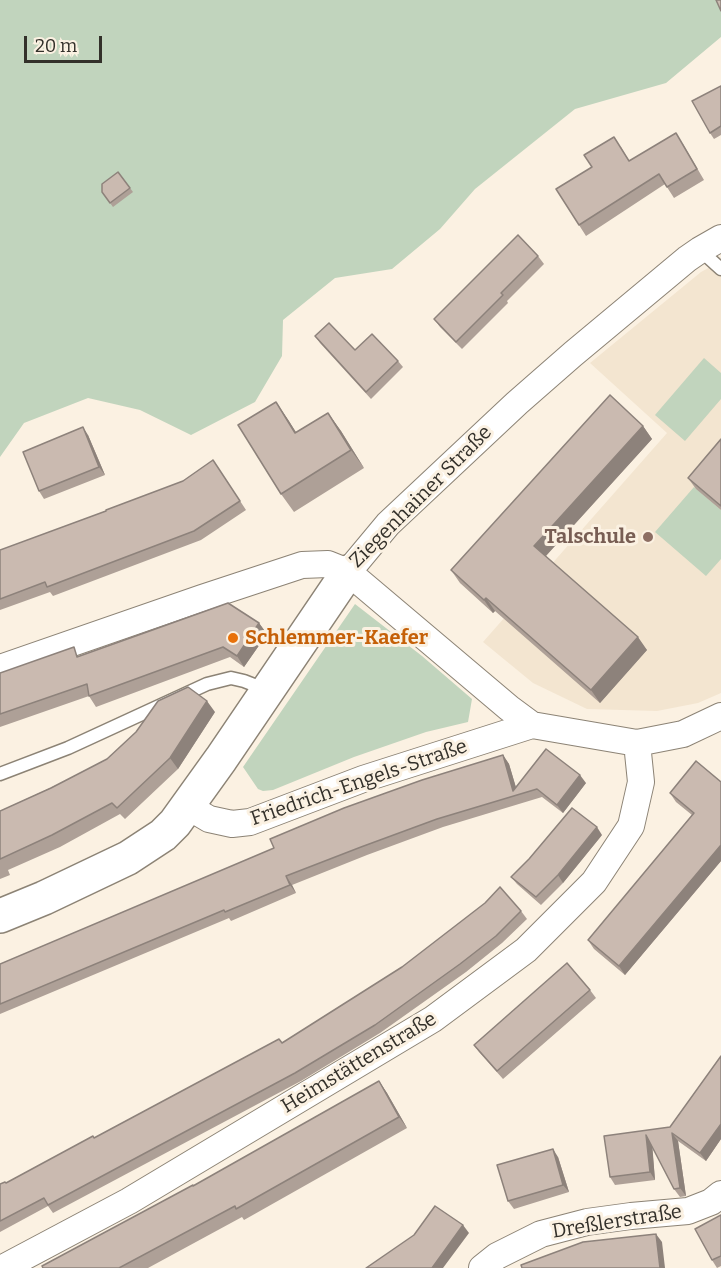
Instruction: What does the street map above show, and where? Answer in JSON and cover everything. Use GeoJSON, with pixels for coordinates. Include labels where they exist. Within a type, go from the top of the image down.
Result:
{"type":"FeatureCollection","features":[{"type":"Feature","properties":{"kind":"street","name":"Ziegenhainer Straße"},"geometry":{"type":"LineString","coordinates":[[0,668],[202,597],[302,565],[328,564],[348,572],[388,524],[504,415],[573,354],[710,244]]}},
{"type":"Feature","properties":{"kind":"street"},"geometry":{"type":"LineString","coordinates":[[0,916],[128,858],[163,836],[187,806],[348,572]]}},
{"type":"Feature","properties":{"kind":"street","name":"Friedrich-Engels-Straße"},"geometry":{"type":"LineString","coordinates":[[348,572],[532,724],[637,743]]}},
{"type":"Feature","properties":{"kind":"street"},"geometry":{"type":"LineString","coordinates":[[637,743],[683,734],[721,716]]}},
{"type":"Feature","properties":{"kind":"street","name":"Friedrich-Engels-Straße"},"geometry":{"type":"LineString","coordinates":[[187,806],[208,819],[232,825],[250,822],[363,778],[532,724]]}},
{"type":"Feature","properties":{"kind":"street","name":"Heimstättenstraße"},"geometry":{"type":"LineString","coordinates":[[3,1268],[129,1201],[423,1025],[526,950],[594,882],[631,826],[641,783],[637,743]]}},
{"type":"Feature","properties":{"kind":"street","name":"Dreßlerstraße"},"geometry":{"type":"LineString","coordinates":[[482,1268],[497,1256],[541,1234],[587,1222],[688,1211],[711,1202],[721,1194]]}},
{"type":"Feature","properties":{"kind":"lane"},"geometry":{"type":"LineString","coordinates":[[710,244],[721,269]]}},
{"type":"Feature","properties":{"kind":"lane"},"geometry":{"type":"LineString","coordinates":[[0,774],[68,748],[207,684],[231,678],[268,690]]}},
{"type":"Feature","properties":{"kind":"shaded area","name":"Talschule"},"geometry":{"type":"Polygon","coordinates":[[[721,261],[721,693],[698,703],[657,711],[587,709],[533,683],[483,642],[667,433],[590,363],[701,272],[721,261]]]}},
{"type":"Feature","properties":{"kind":"green space"},"geometry":{"type":"Polygon","coordinates":[[[0,0],[721,0],[721,37],[666,83],[575,109],[475,189],[440,229],[392,269],[335,278],[283,320],[282,356],[255,402],[191,435],[140,410],[88,398],[24,423],[0,457],[0,0]]]}},
{"type":"Feature","properties":{"kind":"green space"},"geometry":{"type":"Polygon","coordinates":[[[704,358],[721,373],[721,399],[685,441],[655,415],[704,358]]]}},
{"type":"Feature","properties":{"kind":"green space"},"geometry":{"type":"Polygon","coordinates":[[[694,487],[721,510],[721,559],[706,576],[655,532],[694,487]]]}},
{"type":"Feature","properties":{"kind":"green space"},"geometry":{"type":"Polygon","coordinates":[[[355,604],[422,656],[472,699],[468,722],[426,732],[354,757],[273,790],[258,789],[243,767],[355,604]]]}},
{"type":"Feature","properties":{"kind":"building"},"geometry":{"type":"Polygon","coordinates":[[[716,0],[721,0],[721,11],[716,0]]]}},
{"type":"Feature","properties":{"kind":"building"},"geometry":{"type":"Polygon","coordinates":[[[721,86],[721,126],[710,133],[692,101],[721,86]]]}},
{"type":"Feature","properties":{"kind":"building"},"geometry":{"type":"Polygon","coordinates":[[[676,133],[697,169],[667,187],[659,174],[579,225],[556,189],[592,167],[584,155],[614,137],[629,161],[676,133]]]}},
{"type":"Feature","properties":{"kind":"building"},"geometry":{"type":"Polygon","coordinates":[[[118,172],[130,188],[110,203],[102,192],[102,184],[118,172]]]}},
{"type":"Feature","properties":{"kind":"building"},"geometry":{"type":"Polygon","coordinates":[[[518,235],[538,256],[456,342],[434,319],[518,235]]]}},
{"type":"Feature","properties":{"kind":"building"},"geometry":{"type":"Polygon","coordinates":[[[329,323],[355,350],[372,334],[398,361],[366,392],[315,336],[329,323]]]}},
{"type":"Feature","properties":{"kind":"building"},"geometry":{"type":"Polygon","coordinates":[[[610,395],[643,426],[534,546],[638,637],[591,690],[451,570],[610,395]]]}},
{"type":"Feature","properties":{"kind":"building"},"geometry":{"type":"Polygon","coordinates":[[[276,402],[295,433],[328,413],[351,450],[281,494],[238,425],[276,402]]]}},
{"type":"Feature","properties":{"kind":"building"},"geometry":{"type":"Polygon","coordinates":[[[83,427],[99,467],[39,491],[23,452],[83,427]]]}},
{"type":"Feature","properties":{"kind":"building"},"geometry":{"type":"Polygon","coordinates":[[[721,439],[721,506],[688,478],[721,439]]]}},
{"type":"Feature","properties":{"kind":"building"},"geometry":{"type":"Polygon","coordinates":[[[213,460],[240,501],[194,531],[47,587],[45,582],[0,599],[0,550],[183,481],[213,460]]]}},
{"type":"Feature","properties":{"kind":"building"},"geometry":{"type":"Polygon","coordinates":[[[228,603],[259,623],[237,656],[223,647],[89,696],[87,684],[0,714],[0,673],[74,647],[77,657],[228,603]]]}},
{"type":"Feature","properties":{"kind":"building"},"geometry":{"type":"Polygon","coordinates":[[[188,687],[207,701],[170,758],[117,808],[112,803],[0,859],[0,811],[107,759],[136,732],[158,701],[188,687]]]}},
{"type":"Feature","properties":{"kind":"building"},"geometry":{"type":"Polygon","coordinates":[[[546,749],[580,775],[557,805],[537,789],[437,819],[286,876],[290,885],[225,912],[224,910],[0,1004],[0,964],[274,848],[270,839],[344,808],[422,780],[503,755],[513,791],[546,749]]]}},
{"type":"Feature","properties":{"kind":"building"},"geometry":{"type":"Polygon","coordinates":[[[696,761],[721,782],[721,845],[619,966],[588,940],[694,813],[670,793],[696,761]]]}},
{"type":"Feature","properties":{"kind":"building"},"geometry":{"type":"Polygon","coordinates":[[[572,808],[597,827],[558,875],[536,897],[511,877],[572,808]]]}},
{"type":"Feature","properties":{"kind":"building"},"geometry":{"type":"Polygon","coordinates":[[[500,887],[521,911],[496,936],[375,1025],[295,1073],[48,1205],[44,1198],[0,1221],[0,1184],[6,1183],[93,1136],[94,1138],[279,1039],[282,1043],[402,967],[485,903],[500,887]]]}},
{"type":"Feature","properties":{"kind":"building"},"geometry":{"type":"Polygon","coordinates":[[[567,963],[590,990],[497,1071],[474,1045],[567,963]]]}},
{"type":"Feature","properties":{"kind":"building"},"geometry":{"type":"Polygon","coordinates":[[[721,1056],[721,1124],[700,1153],[672,1133],[680,1188],[674,1189],[646,1135],[650,1172],[610,1177],[604,1136],[670,1127],[721,1056]]]}},
{"type":"Feature","properties":{"kind":"building"},"geometry":{"type":"Polygon","coordinates":[[[379,1081],[399,1117],[236,1209],[235,1206],[119,1268],[43,1268],[42,1266],[193,1186],[379,1081]]]}},
{"type":"Feature","properties":{"kind":"building"},"geometry":{"type":"Polygon","coordinates":[[[553,1149],[563,1185],[508,1201],[497,1165],[553,1149]]]}},
{"type":"Feature","properties":{"kind":"building"},"geometry":{"type":"Polygon","coordinates":[[[435,1206],[463,1225],[432,1268],[366,1268],[414,1235],[435,1206]]]}},
{"type":"Feature","properties":{"kind":"building"},"geometry":{"type":"Polygon","coordinates":[[[721,1215],[721,1256],[712,1260],[695,1229],[721,1215]]]}},
{"type":"Feature","properties":{"kind":"building"},"geometry":{"type":"Polygon","coordinates":[[[656,1234],[660,1268],[522,1268],[521,1265],[583,1242],[656,1234]]]}},
{"type":"Feature","properties":{"kind":"place","name":"Talschule"},"geometry":{"type":"Point","coordinates":[648,537]}},
{"type":"Feature","properties":{"kind":"place","name":"Schlemmer-Kaefer"},"geometry":{"type":"Point","coordinates":[233,638]}}]}
